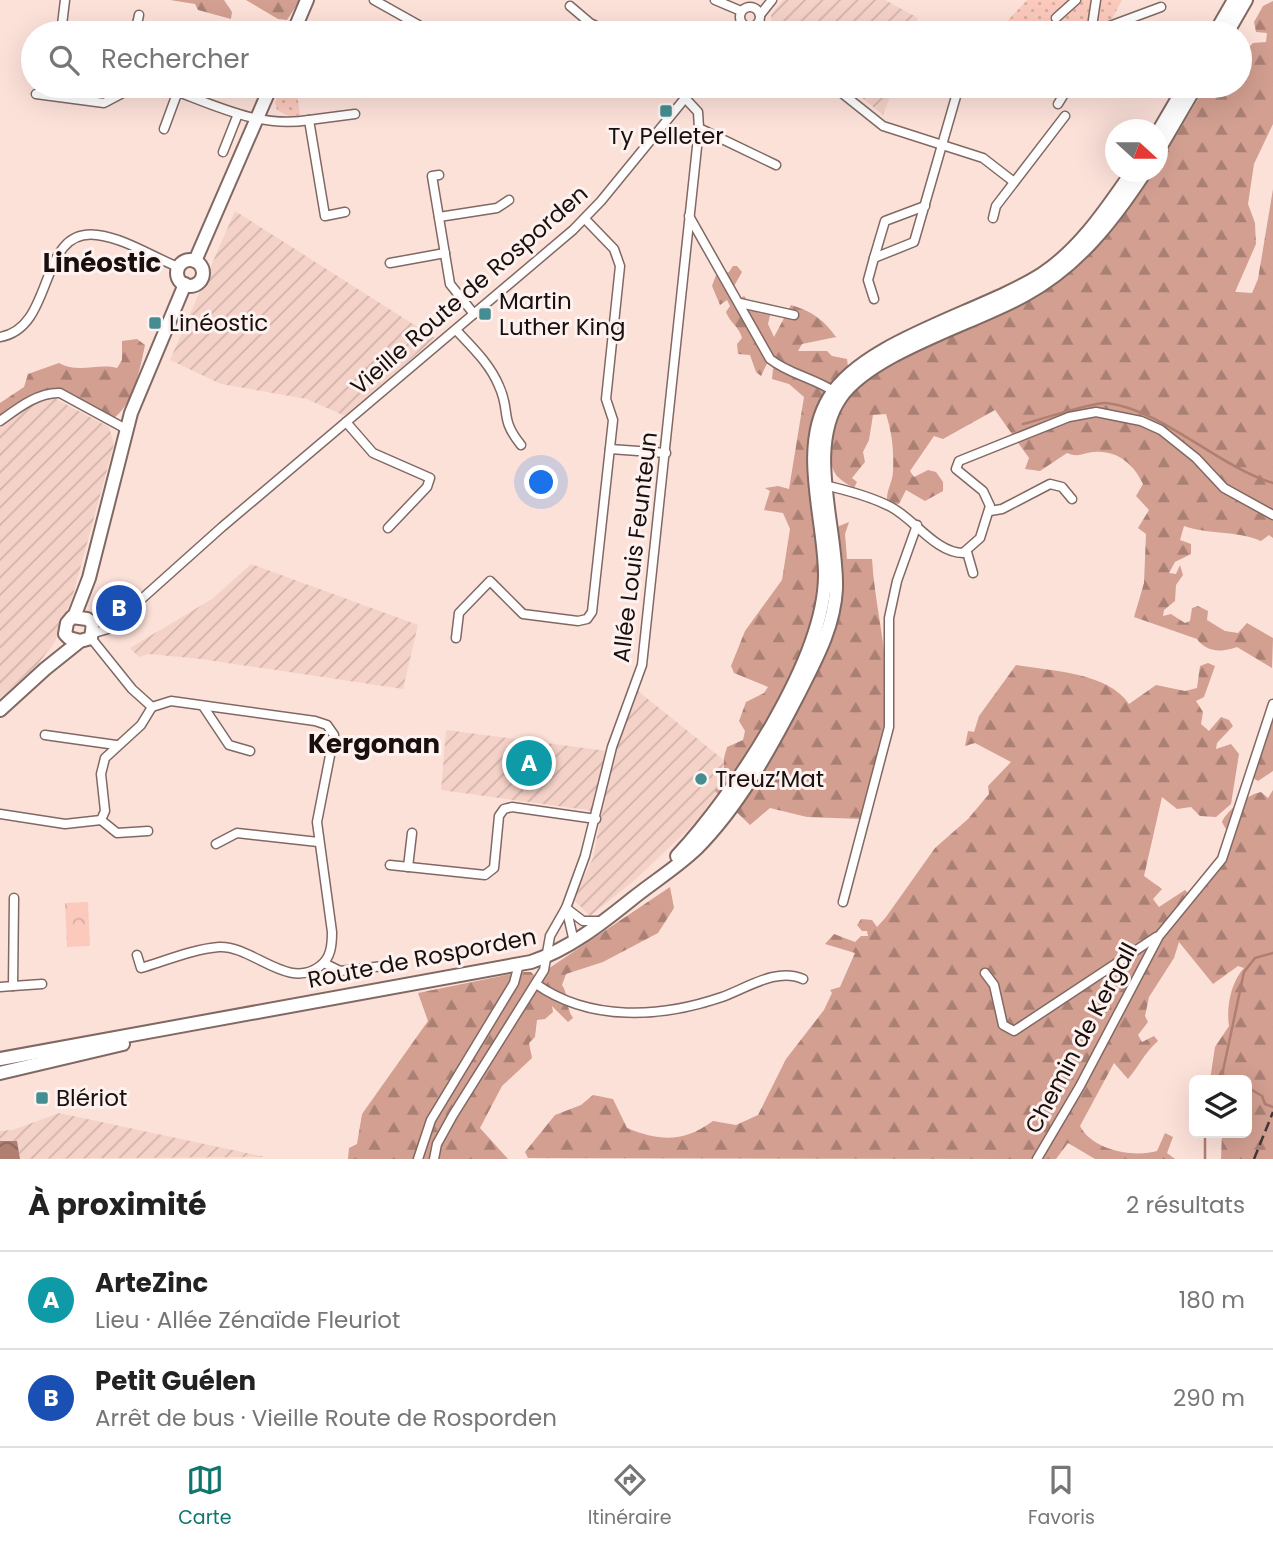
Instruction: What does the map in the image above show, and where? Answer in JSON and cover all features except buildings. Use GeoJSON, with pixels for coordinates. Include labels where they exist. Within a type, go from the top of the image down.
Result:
{"type":"FeatureCollection","features":[{"type":"Feature","properties":{"kind":"main road"},"geometry":{"type":"LineString","coordinates":[[298,21],[307,0]]}},
{"type":"Feature","properties":{"kind":"main road"},"geometry":{"type":"LineString","coordinates":[[1222,21],[1234,0]]}},
{"type":"Feature","properties":{"kind":"main road"},"geometry":{"type":"LineString","coordinates":[[1234,21],[1246,0]]}},
{"type":"Feature","properties":{"kind":"main road"},"geometry":{"type":"LineString","coordinates":[[195,261],[266,98]]}},
{"type":"Feature","properties":{"kind":"main road"},"geometry":{"type":"LineString","coordinates":[[1165,119],[1178,98]]}},
{"type":"Feature","properties":{"kind":"main road"},"geometry":{"type":"LineString","coordinates":[[1168,133],[1189,98]]}},
{"type":"Feature","properties":{"kind":"main road","name":"Route de Rosporden"},"geometry":{"type":"LineString","coordinates":[[0,1059],[519,964],[548,955],[574,942],[605,920],[697,847],[726,814],[778,732],[818,657],[830,623],[836,590],[822,485],[827,432],[838,394],[848,374],[876,356],[1004,294],[1051,267],[1092,226],[1125,182]]}},
{"type":"Feature","properties":{"kind":"main road","name":"Route de Rosporden"},"geometry":{"type":"LineString","coordinates":[[838,394],[888,360],[993,311],[1054,277],[1102,231],[1138,182]]}},
{"type":"Feature","properties":{"kind":"main road"},"geometry":{"type":"LineString","coordinates":[[185,261],[195,261],[202,268],[202,278],[195,285],[185,284],[178,277],[178,268],[185,261]]}},
{"type":"Feature","properties":{"kind":"main road"},"geometry":{"type":"LineString","coordinates":[[0,710],[87,629],[89,578],[126,429],[185,284]]}},
{"type":"Feature","properties":{"kind":"main road"},"geometry":{"type":"LineString","coordinates":[[46,669],[67,636],[66,623],[87,629]]}},
{"type":"Feature","properties":{"kind":"main road"},"geometry":{"type":"LineString","coordinates":[[67,636],[87,629]]}},
{"type":"Feature","properties":{"kind":"main road","name":"Route de Rosporden"},"geometry":{"type":"LineString","coordinates":[[0,1073],[184,1026]]}},
{"type":"Feature","properties":{"kind":"street"},"geometry":{"type":"LineString","coordinates":[[62,21],[65,0]]}},
{"type":"Feature","properties":{"kind":"street"},"geometry":{"type":"LineString","coordinates":[[374,0],[411,21]]}},
{"type":"Feature","properties":{"kind":"street"},"geometry":{"type":"LineString","coordinates":[[715,0],[741,11],[762,0]]}},
{"type":"Feature","properties":{"kind":"street"},"geometry":{"type":"LineString","coordinates":[[754,21],[772,0]]}},
{"type":"Feature","properties":{"kind":"street"},"geometry":{"type":"LineString","coordinates":[[1056,18],[1076,0]]}},
{"type":"Feature","properties":{"kind":"street"},"geometry":{"type":"LineString","coordinates":[[1093,21],[1096,0]]}},
{"type":"Feature","properties":{"kind":"street"},"geometry":{"type":"LineString","coordinates":[[570,6],[588,21]]}},
{"type":"Feature","properties":{"kind":"street"},"geometry":{"type":"LineString","coordinates":[[751,21],[753,7]]}},
{"type":"Feature","properties":{"kind":"street"},"geometry":{"type":"LineString","coordinates":[[1123,21],[1161,7]]}},
{"type":"Feature","properties":{"kind":"street"},"geometry":{"type":"LineString","coordinates":[[740,20],[741,11]]}},
{"type":"Feature","properties":{"kind":"street"},"geometry":{"type":"LineString","coordinates":[[138,21],[139,15]]}},
{"type":"Feature","properties":{"kind":"street"},"geometry":{"type":"LineString","coordinates":[[62,98],[104,103],[116,98]]}},
{"type":"Feature","properties":{"kind":"street"},"geometry":{"type":"LineString","coordinates":[[164,129],[176,98]]}},
{"type":"Feature","properties":{"kind":"street"},"geometry":{"type":"LineString","coordinates":[[194,98],[238,114],[285,123],[355,114]]}},
{"type":"Feature","properties":{"kind":"street"},"geometry":{"type":"LineString","coordinates":[[685,98],[698,112],[699,128],[776,165]]}},
{"type":"Feature","properties":{"kind":"street","name":"Vieille Route de Rosporden"},"geometry":{"type":"LineString","coordinates":[[87,629],[106,630],[585,219],[685,98]]}},
{"type":"Feature","properties":{"kind":"street"},"geometry":{"type":"LineString","coordinates":[[848,98],[883,125],[983,158],[1014,182]]}},
{"type":"Feature","properties":{"kind":"street"},"geometry":{"type":"LineString","coordinates":[[874,258],[914,242],[956,98]]}},
{"type":"Feature","properties":{"kind":"street"},"geometry":{"type":"LineString","coordinates":[[1058,104],[1062,98]]}},
{"type":"Feature","properties":{"kind":"street"},"geometry":{"type":"LineString","coordinates":[[223,152],[238,114]]}},
{"type":"Feature","properties":{"kind":"street"},"geometry":{"type":"LineString","coordinates":[[992,218],[996,206],[1065,116]]}},
{"type":"Feature","properties":{"kind":"street"},"geometry":{"type":"LineString","coordinates":[[309,120],[325,216],[345,212]]}},
{"type":"Feature","properties":{"kind":"street","name":"Allée Louis Feunteun"},"geometry":{"type":"LineString","coordinates":[[434,1159],[437,1143],[453,1115],[536,984],[548,955],[550,936],[566,908],[596,819],[612,747],[642,666],[699,128]]}},
{"type":"Feature","properties":{"kind":"street"},"geometry":{"type":"LineString","coordinates":[[422,177],[435,175],[439,218],[452,289],[474,314]]}},
{"type":"Feature","properties":{"kind":"street"},"geometry":{"type":"LineString","coordinates":[[439,218],[497,208],[509,200]]}},
{"type":"Feature","properties":{"kind":"street"},"geometry":{"type":"LineString","coordinates":[[874,299],[868,281],[885,221],[925,206]]}},
{"type":"Feature","properties":{"kind":"street"},"geometry":{"type":"LineString","coordinates":[[689,216],[770,359],[785,369],[821,382],[838,394]]}},
{"type":"Feature","properties":{"kind":"street"},"geometry":{"type":"LineString","coordinates":[[456,638],[459,613],[489,581],[523,614],[578,621],[589,617],[594,605],[613,419],[606,399],[619,260],[614,249],[585,219]]}},
{"type":"Feature","properties":{"kind":"street"},"geometry":{"type":"LineString","coordinates":[[0,337],[15,333],[27,323],[56,258],[64,247],[76,238],[90,234],[103,236],[178,268]]}},
{"type":"Feature","properties":{"kind":"street"},"geometry":{"type":"LineString","coordinates":[[390,263],[445,253]]}},
{"type":"Feature","properties":{"kind":"street"},"geometry":{"type":"LineString","coordinates":[[740,303],[794,315]]}},
{"type":"Feature","properties":{"kind":"street"},"geometry":{"type":"LineString","coordinates":[[456,330],[496,380],[504,399],[508,428],[522,445]]}},
{"type":"Feature","properties":{"kind":"street"},"geometry":{"type":"LineString","coordinates":[[0,421],[29,401],[51,393],[60,393],[126,429]]}},
{"type":"Feature","properties":{"kind":"street"},"geometry":{"type":"LineString","coordinates":[[822,485],[880,502],[917,525],[951,552],[967,552],[980,538],[990,510],[990,502],[983,491],[956,469],[959,461],[1069,417],[1096,412],[1141,421],[1161,430],[1196,458],[1224,488],[1273,514]]}},
{"type":"Feature","properties":{"kind":"street","name":"Vieille Route de Rosporden"},"geometry":{"type":"LineString","coordinates":[[346,422],[373,453],[430,478],[427,487],[388,528]]}},
{"type":"Feature","properties":{"kind":"street"},"geometry":{"type":"LineString","coordinates":[[610,449],[666,453]]}},
{"type":"Feature","properties":{"kind":"street"},"geometry":{"type":"LineString","coordinates":[[990,510],[1002,509],[1050,484],[1062,487],[1072,499]]}},
{"type":"Feature","properties":{"kind":"street"},"geometry":{"type":"LineString","coordinates":[[843,902],[889,727],[889,618],[897,580],[917,525]]}},
{"type":"Feature","properties":{"kind":"street"},"geometry":{"type":"LineString","coordinates":[[967,552],[973,573]]}},
{"type":"Feature","properties":{"kind":"street"},"geometry":{"type":"LineString","coordinates":[[87,629],[132,689],[152,707]]}},
{"type":"Feature","properties":{"kind":"street"},"geometry":{"type":"LineString","coordinates":[[101,820],[105,811],[101,774],[105,758],[116,745],[141,725],[152,707],[170,701],[315,721],[330,727],[333,742],[317,822],[331,932],[331,947],[324,963],[311,972],[294,973],[220,947],[141,968],[137,955]]}},
{"type":"Feature","properties":{"kind":"street","name":"Chemin de Kergall"},"geometry":{"type":"LineString","coordinates":[[1037,1159],[1058,1127],[1159,936],[1207,881],[1226,853],[1273,704]]}},
{"type":"Feature","properties":{"kind":"street"},"geometry":{"type":"LineString","coordinates":[[203,706],[229,745],[250,751]]}},
{"type":"Feature","properties":{"kind":"street"},"geometry":{"type":"LineString","coordinates":[[45,735],[116,745]]}},
{"type":"Feature","properties":{"kind":"street"},"geometry":{"type":"LineString","coordinates":[[390,865],[488,874],[494,867],[499,816],[507,808],[596,819]]}},
{"type":"Feature","properties":{"kind":"street"},"geometry":{"type":"LineString","coordinates":[[0,814],[65,824],[101,820],[117,833],[148,831]]}},
{"type":"Feature","properties":{"kind":"street"},"geometry":{"type":"LineString","coordinates":[[216,844],[237,833],[318,842]]}},
{"type":"Feature","properties":{"kind":"street"},"geometry":{"type":"LineString","coordinates":[[408,867],[412,833]]}},
{"type":"Feature","properties":{"kind":"street"},"geometry":{"type":"LineString","coordinates":[[13,986],[14,898]]}},
{"type":"Feature","properties":{"kind":"street"},"geometry":{"type":"LineString","coordinates":[[566,908],[583,921],[605,920]]}},
{"type":"Feature","properties":{"kind":"street"},"geometry":{"type":"LineString","coordinates":[[566,908],[574,942]]}},
{"type":"Feature","properties":{"kind":"street","name":"Chemin de Kergall"},"geometry":{"type":"LineString","coordinates":[[985,974],[994,985],[1003,1025],[1014,1031],[1159,936]]}},
{"type":"Feature","properties":{"kind":"street"},"geometry":{"type":"LineString","coordinates":[[324,963],[340,971],[392,965]]}},
{"type":"Feature","properties":{"kind":"street"},"geometry":{"type":"LineString","coordinates":[[418,1159],[431,1120],[514,983],[519,964]]}},
{"type":"Feature","properties":{"kind":"street"},"geometry":{"type":"LineString","coordinates":[[536,984],[563,1000],[588,1009],[630,1012],[699,1004],[783,974],[803,978]]}},
{"type":"Feature","properties":{"kind":"street"},"geometry":{"type":"LineString","coordinates":[[0,987],[42,984]]}},
{"type":"Feature","properties":{"kind":"street"},"geometry":{"type":"LineString","coordinates":[[19,1056],[33,1066]]}},
{"type":"Feature","properties":{"kind":"shaded area"},"geometry":{"type":"Polygon","coordinates":[[[783,0],[885,0],[918,18],[917,21],[772,21],[771,15],[783,0]]]}},
{"type":"Feature","properties":{"kind":"shaded area"},"geometry":{"type":"Polygon","coordinates":[[[862,98],[889,98],[883,115],[862,98]]]}},
{"type":"Feature","properties":{"kind":"shaded area"},"geometry":{"type":"Polygon","coordinates":[[[235,211],[435,338],[345,416],[307,399],[221,384],[170,360],[235,211]]]}},
{"type":"Feature","properties":{"kind":"shaded area"},"geometry":{"type":"Polygon","coordinates":[[[52,397],[109,427],[114,444],[73,595],[55,642],[37,665],[0,698],[0,427],[23,409],[52,397]]]}},
{"type":"Feature","properties":{"kind":"shaded area"},"geometry":{"type":"Polygon","coordinates":[[[251,564],[418,625],[403,689],[201,659],[149,654],[139,657],[130,648],[212,599],[251,564]]]}},
{"type":"Feature","properties":{"kind":"shaded area"},"geometry":{"type":"Polygon","coordinates":[[[638,691],[735,769],[696,822],[636,879],[590,916],[573,899],[593,858],[602,812],[441,790],[446,730],[615,752],[638,691]]]}},
{"type":"Feature","properties":{"kind":"shaded area"},"geometry":{"type":"Polygon","coordinates":[[[59,1113],[265,1157],[0,1159],[0,1131],[13,1130],[59,1113]]]}},
{"type":"Feature","properties":{"kind":"green space"},"geometry":{"type":"Polygon","coordinates":[[[170,0],[224,0],[232,12],[231,19],[198,10],[195,4],[170,0]]]}},
{"type":"Feature","properties":{"kind":"green space"},"geometry":{"type":"Polygon","coordinates":[[[246,0],[300,0],[287,20],[278,19],[246,0]]]}},
{"type":"Feature","properties":{"kind":"green space"},"geometry":{"type":"Polygon","coordinates":[[[1027,0],[1122,0],[1111,21],[1007,21],[1027,0]]]}},
{"type":"Feature","properties":{"kind":"green space"},"geometry":{"type":"Polygon","coordinates":[[[1273,1],[1273,124],[1254,164],[1248,204],[1255,223],[1256,244],[1235,292],[1252,293],[1258,279],[1273,189],[1273,538],[1269,535],[1261,541],[1242,535],[1184,526],[1180,540],[1191,544],[1191,554],[1175,562],[1169,573],[1176,574],[1180,565],[1183,575],[1176,585],[1175,601],[1164,610],[1163,616],[1171,614],[1185,623],[1190,621],[1192,608],[1198,606],[1208,611],[1207,620],[1225,631],[1238,633],[1247,623],[1273,638],[1272,668],[1237,647],[1226,650],[1210,649],[1197,639],[1134,617],[1144,583],[1146,534],[1138,528],[1149,510],[1136,496],[1143,484],[1139,477],[1130,465],[1118,456],[1103,452],[1078,455],[1067,453],[1040,471],[1025,469],[1029,458],[995,410],[943,439],[934,436],[910,471],[914,477],[928,470],[936,472],[943,482],[943,491],[925,501],[906,490],[899,504],[888,505],[893,456],[886,414],[873,415],[869,440],[863,452],[865,462],[852,478],[857,482],[854,488],[834,472],[831,454],[835,423],[845,403],[859,386],[877,372],[918,349],[1052,287],[1093,246],[1144,182],[1168,182],[1168,149],[1199,98],[1252,98],[1252,44],[1266,42],[1267,33],[1256,32],[1254,22],[1263,6],[1273,1]]]}},
{"type":"Feature","properties":{"kind":"green space"},"geometry":{"type":"Polygon","coordinates":[[[277,98],[298,98],[300,115],[290,117],[277,110],[277,98]]]}},
{"type":"Feature","properties":{"kind":"green space"},"geometry":{"type":"Polygon","coordinates":[[[733,266],[737,266],[742,272],[733,288],[738,300],[744,296],[758,313],[770,315],[768,324],[774,337],[791,305],[817,317],[836,337],[802,344],[798,351],[827,351],[832,356],[847,359],[848,367],[824,396],[814,419],[820,534],[849,522],[845,534],[847,559],[872,559],[885,663],[887,684],[884,725],[861,819],[807,817],[770,808],[750,825],[715,791],[724,773],[727,747],[743,740],[745,731],[739,721],[746,702],[764,693],[768,687],[734,673],[731,666],[745,631],[782,580],[790,529],[783,513],[764,510],[770,491],[765,488],[778,486],[789,489],[804,397],[789,384],[772,379],[773,369],[780,363],[772,353],[761,376],[756,372],[750,355],[738,354],[737,344],[742,338],[726,312],[730,306],[727,300],[720,305],[712,286],[716,275],[729,272],[733,266]]]}},
{"type":"Feature","properties":{"kind":"green space"},"geometry":{"type":"Polygon","coordinates":[[[137,339],[145,345],[138,376],[125,406],[111,420],[75,395],[56,389],[0,419],[0,403],[24,387],[28,374],[59,363],[73,368],[117,368],[122,360],[122,341],[137,339]]]}},
{"type":"Feature","properties":{"kind":"green space"},"geometry":{"type":"Polygon","coordinates":[[[1208,663],[1215,666],[1204,697],[1196,701],[1203,712],[1201,724],[1209,731],[1221,717],[1229,720],[1233,726],[1217,743],[1216,749],[1231,744],[1239,754],[1231,804],[1216,817],[1200,816],[1191,807],[1177,809],[1162,797],[1144,876],[1162,889],[1153,899],[1159,907],[1185,890],[1194,899],[1226,858],[1230,840],[1222,822],[1225,817],[1238,803],[1250,796],[1261,792],[1268,798],[1273,790],[1273,1159],[1221,1159],[1222,1138],[1252,1138],[1252,1075],[1211,1075],[1215,1047],[1229,1026],[1229,1003],[1233,987],[1244,968],[1238,966],[1213,984],[1179,942],[1174,958],[1149,997],[1145,1016],[1148,1022],[1138,1035],[1142,1042],[1154,1036],[1158,1041],[1128,1079],[1114,1063],[1080,1126],[1094,1141],[1103,1146],[1137,1153],[1157,1151],[1165,1133],[1173,1137],[1167,1153],[1175,1159],[1095,1159],[1068,1143],[1056,1159],[528,1158],[525,1152],[555,1115],[581,1105],[593,1095],[613,1099],[627,1128],[651,1136],[672,1138],[692,1133],[713,1121],[736,1125],[758,1115],[786,1059],[824,1010],[832,993],[830,990],[840,987],[855,953],[825,944],[834,934],[855,942],[861,936],[868,936],[867,931],[862,931],[857,925],[861,919],[872,920],[877,927],[935,848],[968,819],[989,794],[988,786],[1011,762],[975,743],[965,746],[968,731],[974,732],[979,716],[1016,665],[1093,679],[1120,693],[1129,704],[1156,685],[1185,691],[1197,688],[1200,666],[1208,663]]]}},
{"type":"Feature","properties":{"kind":"green space"},"geometry":{"type":"Polygon","coordinates":[[[1273,718],[1273,771],[1258,781],[1253,778],[1273,718]]]}},
{"type":"Feature","properties":{"kind":"green space"},"geometry":{"type":"Polygon","coordinates":[[[670,887],[674,908],[658,933],[603,962],[566,974],[562,985],[573,1018],[568,1022],[552,1006],[553,1012],[545,1019],[537,1020],[535,1037],[529,1043],[532,1058],[502,1086],[480,1128],[508,1159],[348,1159],[349,1148],[357,1144],[362,1114],[428,1021],[418,993],[521,972],[531,972],[536,977],[670,887]]]}},
{"type":"Feature","properties":{"kind":"green space"},"geometry":{"type":"Polygon","coordinates":[[[88,902],[90,946],[67,947],[65,903],[88,902]]]}},
{"type":"Feature","properties":{"kind":"water"},"geometry":{"type":"Polygon","coordinates":[[[0,1141],[17,1141],[20,1159],[0,1159],[0,1141]]]}},
{"type":"Feature","properties":{"kind":"waterway"},"geometry":{"type":"LineString","coordinates":[[1023,424],[1107,403],[1149,416],[1231,464],[1273,483]]}},
{"type":"Feature","properties":{"kind":"waterway"},"geometry":{"type":"LineString","coordinates":[[1222,1075],[1244,972],[1255,958],[1273,953]]}},
{"type":"Feature","properties":{"kind":"waterway"},"geometry":{"type":"LineString","coordinates":[[1252,1090],[1262,1096],[1265,1104],[1273,1107]]}},
{"type":"Feature","properties":{"kind":"waterway"},"geometry":{"type":"LineString","coordinates":[[1205,1138],[1205,1159]]}},
{"type":"Feature","properties":{"kind":"railway"},"geometry":{"type":"LineString","coordinates":[[1254,1159],[1273,1112]]}},
{"type":"Feature","properties":{"kind":"place","name":"Ty Pelleter"},"geometry":{"type":"Point","coordinates":[666,111]}},
{"type":"Feature","properties":{"kind":"place","name":"Martin Luther King"},"geometry":{"type":"Point","coordinates":[485,314]}},
{"type":"Feature","properties":{"kind":"place","name":"Linéostic"},"geometry":{"type":"Point","coordinates":[155,323]}},
{"type":"Feature","properties":{"kind":"place","name":"Petit Guélen"},"geometry":{"type":"Point","coordinates":[119,608]}},
{"type":"Feature","properties":{"kind":"place","name":"ArteZinc"},"geometry":{"type":"Point","coordinates":[529,763]}},
{"type":"Feature","properties":{"kind":"place","name":"Treuz’Mat"},"geometry":{"type":"Point","coordinates":[701,779]}},
{"type":"Feature","properties":{"kind":"place","name":"Blériot"},"geometry":{"type":"Point","coordinates":[42,1098]}},
{"type":"Feature","properties":{"kind":"district","name":"Linéostic"},"geometry":{"type":"Point","coordinates":[102,263]}},
{"type":"Feature","properties":{"kind":"district","name":"Kergonan"},"geometry":{"type":"Point","coordinates":[374,744]}}]}
